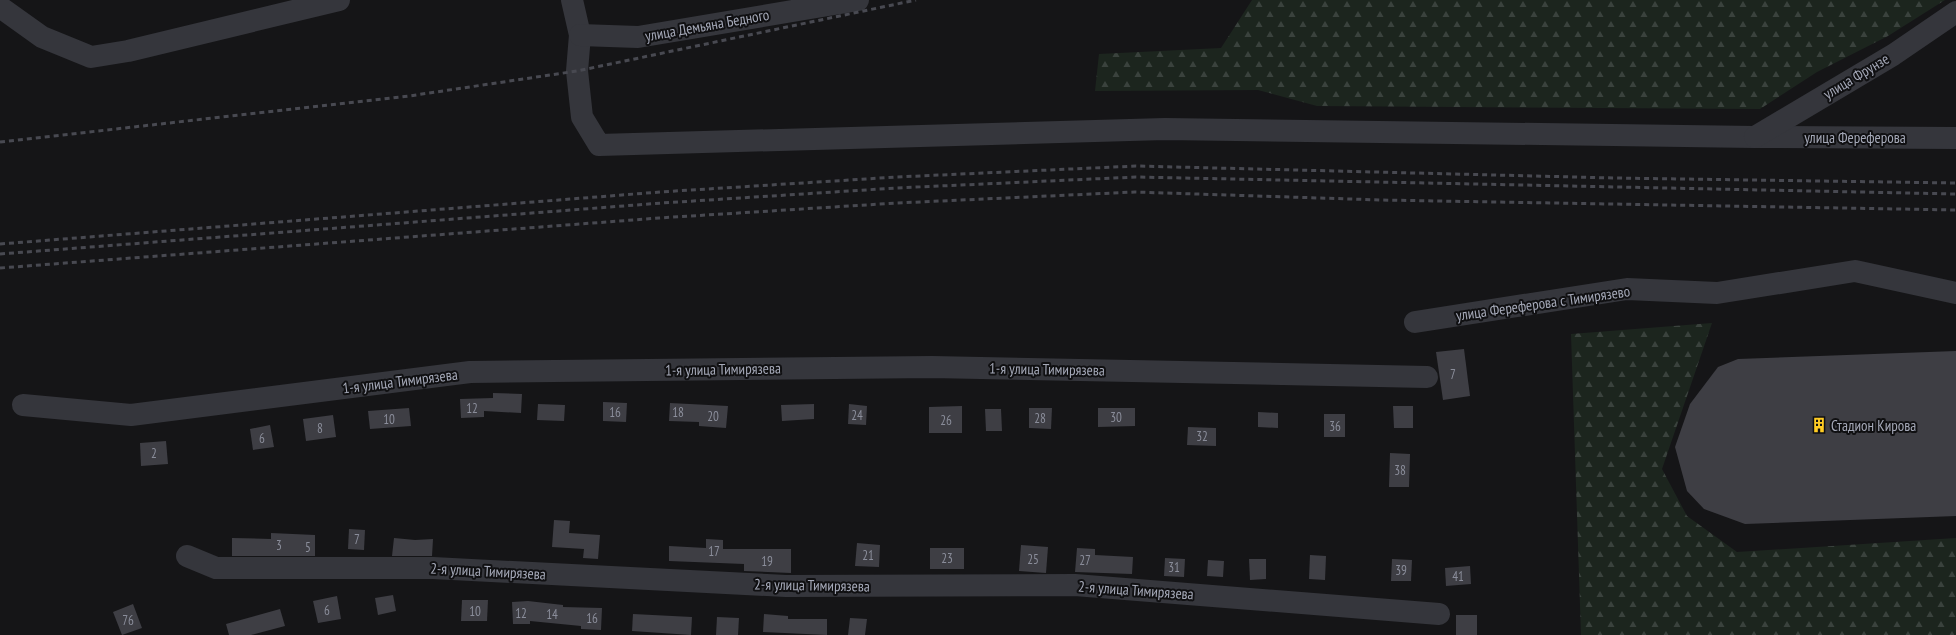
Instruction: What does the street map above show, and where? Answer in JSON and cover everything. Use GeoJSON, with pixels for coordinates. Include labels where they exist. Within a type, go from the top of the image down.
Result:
{"type":"FeatureCollection","features":[{"type":"Feature","properties":{"kind":"street"},"geometry":{"type":"LineString","coordinates":[[0,7],[42,37],[91,57],[128,51],[339,0]]}},
{"type":"Feature","properties":{"kind":"street"},"geometry":{"type":"LineString","coordinates":[[572,0],[580,36]]}},
{"type":"Feature","properties":{"kind":"street","name":"улица Демьяна Бедного"},"geometry":{"type":"LineString","coordinates":[[580,36],[638,37],[858,0]]}},
{"type":"Feature","properties":{"kind":"street","name":"улица Фрунзе"},"geometry":{"type":"LineString","coordinates":[[1755,137],[1893,55],[1956,12]]}},
{"type":"Feature","properties":{"kind":"street","name":"улица Фереферова"},"geometry":{"type":"LineString","coordinates":[[580,36],[578,71],[582,117],[599,145],[1165,129],[1755,137],[1956,138]]}},
{"type":"Feature","properties":{"kind":"street","name":"улица Фереферова с Тимирязево"},"geometry":{"type":"LineString","coordinates":[[1415,322],[1627,290],[1717,293],[1855,271],[1956,293]]}},
{"type":"Feature","properties":{"kind":"street","name":"1-я улица Тимирязева"},"geometry":{"type":"LineString","coordinates":[[23,405],[131,414],[470,372],[932,367],[1427,377]]}},
{"type":"Feature","properties":{"kind":"street","name":"2-я улица Тимирязева"},"geometry":{"type":"LineString","coordinates":[[187,556],[216,568],[433,568],[786,586],[1075,585],[1439,614]]}},
{"type":"Feature","properties":{"kind":"green space"},"geometry":{"type":"Polygon","coordinates":[[[1252,0],[1945,0],[1888,36],[1817,72],[1760,109],[1317,106],[1258,90],[1095,91],[1099,54],[1221,48],[1252,0]]]}},
{"type":"Feature","properties":{"kind":"green space"},"geometry":{"type":"Polygon","coordinates":[[[1712,323],[1662,469],[1687,516],[1737,552],[1956,538],[1956,635],[1581,635],[1571,334],[1712,323]]]}},
{"type":"Feature","properties":{"kind":"building"},"geometry":{"type":"Polygon","coordinates":[[[1464,349],[1470,396],[1443,400],[1436,352],[1464,349]]]}},
{"type":"Feature","properties":{"kind":"building","name":"Стадион Кирова"},"geometry":{"type":"Polygon","coordinates":[[[1956,351],[1956,516],[1745,524],[1704,509],[1687,491],[1675,447],[1690,404],[1718,367],[1738,359],[1956,351]]]}},
{"type":"Feature","properties":{"kind":"building"},"geometry":{"type":"Polygon","coordinates":[[[493,393],[522,394],[521,413],[484,411],[484,417],[461,418],[460,399],[493,398],[493,393]]]}},
{"type":"Feature","properties":{"kind":"building"},"geometry":{"type":"Polygon","coordinates":[[[603,402],[627,403],[626,422],[603,421],[603,402]]]}},
{"type":"Feature","properties":{"kind":"building"},"geometry":{"type":"Polygon","coordinates":[[[670,403],[728,406],[726,428],[699,426],[699,422],[669,421],[670,403]]]}},
{"type":"Feature","properties":{"kind":"building"},"geometry":{"type":"Polygon","coordinates":[[[538,404],[565,405],[564,421],[537,420],[538,404]]]}},
{"type":"Feature","properties":{"kind":"building"},"geometry":{"type":"Polygon","coordinates":[[[814,404],[814,419],[782,421],[781,405],[814,404]]]}},
{"type":"Feature","properties":{"kind":"building"},"geometry":{"type":"Polygon","coordinates":[[[849,404],[867,406],[866,425],[848,424],[849,404]]]}},
{"type":"Feature","properties":{"kind":"building"},"geometry":{"type":"Polygon","coordinates":[[[962,406],[962,433],[929,433],[929,407],[962,406]]]}},
{"type":"Feature","properties":{"kind":"building"},"geometry":{"type":"Polygon","coordinates":[[[1393,406],[1413,406],[1413,428],[1394,428],[1393,406]]]}},
{"type":"Feature","properties":{"kind":"building"},"geometry":{"type":"Polygon","coordinates":[[[409,408],[411,426],[370,429],[368,411],[409,408]]]}},
{"type":"Feature","properties":{"kind":"building"},"geometry":{"type":"Polygon","coordinates":[[[1029,408],[1052,408],[1051,429],[1029,428],[1029,408]]]}},
{"type":"Feature","properties":{"kind":"building"},"geometry":{"type":"Polygon","coordinates":[[[1098,408],[1135,408],[1135,426],[1098,427],[1098,408]]]}},
{"type":"Feature","properties":{"kind":"building"},"geometry":{"type":"Polygon","coordinates":[[[985,409],[1001,409],[1002,431],[986,431],[985,409]]]}},
{"type":"Feature","properties":{"kind":"building"},"geometry":{"type":"Polygon","coordinates":[[[1258,412],[1278,413],[1278,428],[1258,427],[1258,412]]]}},
{"type":"Feature","properties":{"kind":"building"},"geometry":{"type":"Polygon","coordinates":[[[1324,414],[1345,414],[1345,437],[1324,437],[1324,414]]]}},
{"type":"Feature","properties":{"kind":"building"},"geometry":{"type":"Polygon","coordinates":[[[333,415],[336,437],[306,441],[303,419],[333,415]]]}},
{"type":"Feature","properties":{"kind":"building"},"geometry":{"type":"Polygon","coordinates":[[[270,425],[274,447],[253,450],[250,429],[270,425]]]}},
{"type":"Feature","properties":{"kind":"building"},"geometry":{"type":"Polygon","coordinates":[[[1188,427],[1216,428],[1216,446],[1187,445],[1188,427]]]}},
{"type":"Feature","properties":{"kind":"building"},"geometry":{"type":"Polygon","coordinates":[[[166,441],[168,464],[141,466],[140,443],[166,441]]]}},
{"type":"Feature","properties":{"kind":"building"},"geometry":{"type":"Polygon","coordinates":[[[1390,453],[1410,454],[1409,487],[1389,487],[1390,453]]]}},
{"type":"Feature","properties":{"kind":"building"},"geometry":{"type":"Polygon","coordinates":[[[554,520],[570,521],[569,533],[600,535],[598,559],[583,558],[584,549],[552,547],[554,520]]]}},
{"type":"Feature","properties":{"kind":"building"},"geometry":{"type":"Polygon","coordinates":[[[349,529],[365,530],[364,550],[348,549],[349,529]]]}},
{"type":"Feature","properties":{"kind":"building"},"geometry":{"type":"Polygon","coordinates":[[[271,533],[315,535],[315,556],[232,556],[232,538],[271,539],[271,533]]]}},
{"type":"Feature","properties":{"kind":"building"},"geometry":{"type":"Polygon","coordinates":[[[394,538],[415,540],[433,539],[432,556],[392,556],[394,538]]]}},
{"type":"Feature","properties":{"kind":"building"},"geometry":{"type":"Polygon","coordinates":[[[706,539],[723,540],[723,549],[791,549],[791,573],[744,571],[744,564],[669,561],[669,546],[706,548],[706,539]]]}},
{"type":"Feature","properties":{"kind":"building"},"geometry":{"type":"Polygon","coordinates":[[[857,543],[880,545],[879,567],[855,566],[857,543]]]}},
{"type":"Feature","properties":{"kind":"building"},"geometry":{"type":"Polygon","coordinates":[[[1021,545],[1048,547],[1046,573],[1019,571],[1021,545]]]}},
{"type":"Feature","properties":{"kind":"building"},"geometry":{"type":"Polygon","coordinates":[[[930,548],[964,548],[964,569],[930,569],[930,548]]]}},
{"type":"Feature","properties":{"kind":"building"},"geometry":{"type":"Polygon","coordinates":[[[1077,548],[1095,549],[1095,555],[1133,557],[1132,574],[1075,572],[1077,548]]]}},
{"type":"Feature","properties":{"kind":"building"},"geometry":{"type":"Polygon","coordinates":[[[1310,555],[1326,556],[1325,580],[1309,579],[1310,555]]]}},
{"type":"Feature","properties":{"kind":"building"},"geometry":{"type":"Polygon","coordinates":[[[1165,558],[1185,559],[1184,577],[1164,576],[1165,558]]]}},
{"type":"Feature","properties":{"kind":"building"},"geometry":{"type":"Polygon","coordinates":[[[1249,559],[1266,559],[1266,579],[1250,580],[1249,559]]]}},
{"type":"Feature","properties":{"kind":"building"},"geometry":{"type":"Polygon","coordinates":[[[1392,559],[1412,560],[1411,581],[1391,581],[1392,559]]]}},
{"type":"Feature","properties":{"kind":"building"},"geometry":{"type":"Polygon","coordinates":[[[1208,560],[1224,561],[1223,577],[1207,576],[1208,560]]]}},
{"type":"Feature","properties":{"kind":"building"},"geometry":{"type":"Polygon","coordinates":[[[1470,566],[1471,584],[1446,586],[1445,568],[1470,566]]]}},
{"type":"Feature","properties":{"kind":"building"},"geometry":{"type":"Polygon","coordinates":[[[393,595],[396,611],[378,615],[375,598],[393,595]]]}},
{"type":"Feature","properties":{"kind":"building"},"geometry":{"type":"Polygon","coordinates":[[[337,596],[341,619],[318,623],[313,601],[337,596]]]}},
{"type":"Feature","properties":{"kind":"building"},"geometry":{"type":"Polygon","coordinates":[[[462,600],[488,600],[487,621],[461,621],[462,600]]]}},
{"type":"Feature","properties":{"kind":"building"},"geometry":{"type":"Polygon","coordinates":[[[528,601],[563,605],[563,607],[602,608],[601,630],[581,629],[581,626],[530,621],[530,624],[513,624],[512,602],[528,601]]]}},
{"type":"Feature","properties":{"kind":"building"},"geometry":{"type":"Polygon","coordinates":[[[133,604],[142,628],[122,635],[113,612],[133,604]]]}},
{"type":"Feature","properties":{"kind":"building"},"geometry":{"type":"Polygon","coordinates":[[[280,609],[285,626],[251,635],[229,635],[226,624],[280,609]]]}},
{"type":"Feature","properties":{"kind":"building"},"geometry":{"type":"Polygon","coordinates":[[[633,614],[692,617],[691,635],[632,631],[633,614]]]}},
{"type":"Feature","properties":{"kind":"building"},"geometry":{"type":"Polygon","coordinates":[[[764,614],[788,616],[788,619],[827,619],[827,635],[763,632],[764,614]]]}},
{"type":"Feature","properties":{"kind":"building"},"geometry":{"type":"Polygon","coordinates":[[[1456,615],[1477,615],[1477,635],[1456,635],[1456,615]]]}},
{"type":"Feature","properties":{"kind":"building"},"geometry":{"type":"Polygon","coordinates":[[[717,617],[739,618],[738,635],[716,635],[717,617]]]}},
{"type":"Feature","properties":{"kind":"building"},"geometry":{"type":"Polygon","coordinates":[[[850,618],[867,619],[865,635],[848,635],[850,618]]]}},
{"type":"Feature","properties":{"kind":"railway"},"geometry":{"type":"LineString","coordinates":[[0,142],[409,96],[577,71],[916,0]]}},
{"type":"Feature","properties":{"kind":"railway"},"geometry":{"type":"LineString","coordinates":[[0,244],[660,192],[897,177],[1136,166],[1614,178],[1956,183]]}},
{"type":"Feature","properties":{"kind":"railway"},"geometry":{"type":"LineString","coordinates":[[0,254],[662,203],[896,188],[1136,177],[1956,194]]}},
{"type":"Feature","properties":{"kind":"railway"},"geometry":{"type":"LineString","coordinates":[[0,268],[659,218],[897,203],[1135,192],[1381,200],[1956,210]]}},
{"type":"Feature","properties":{"kind":"place","name":"Стадион Кирова"},"geometry":{"type":"Point","coordinates":[1819,425]}}]}
